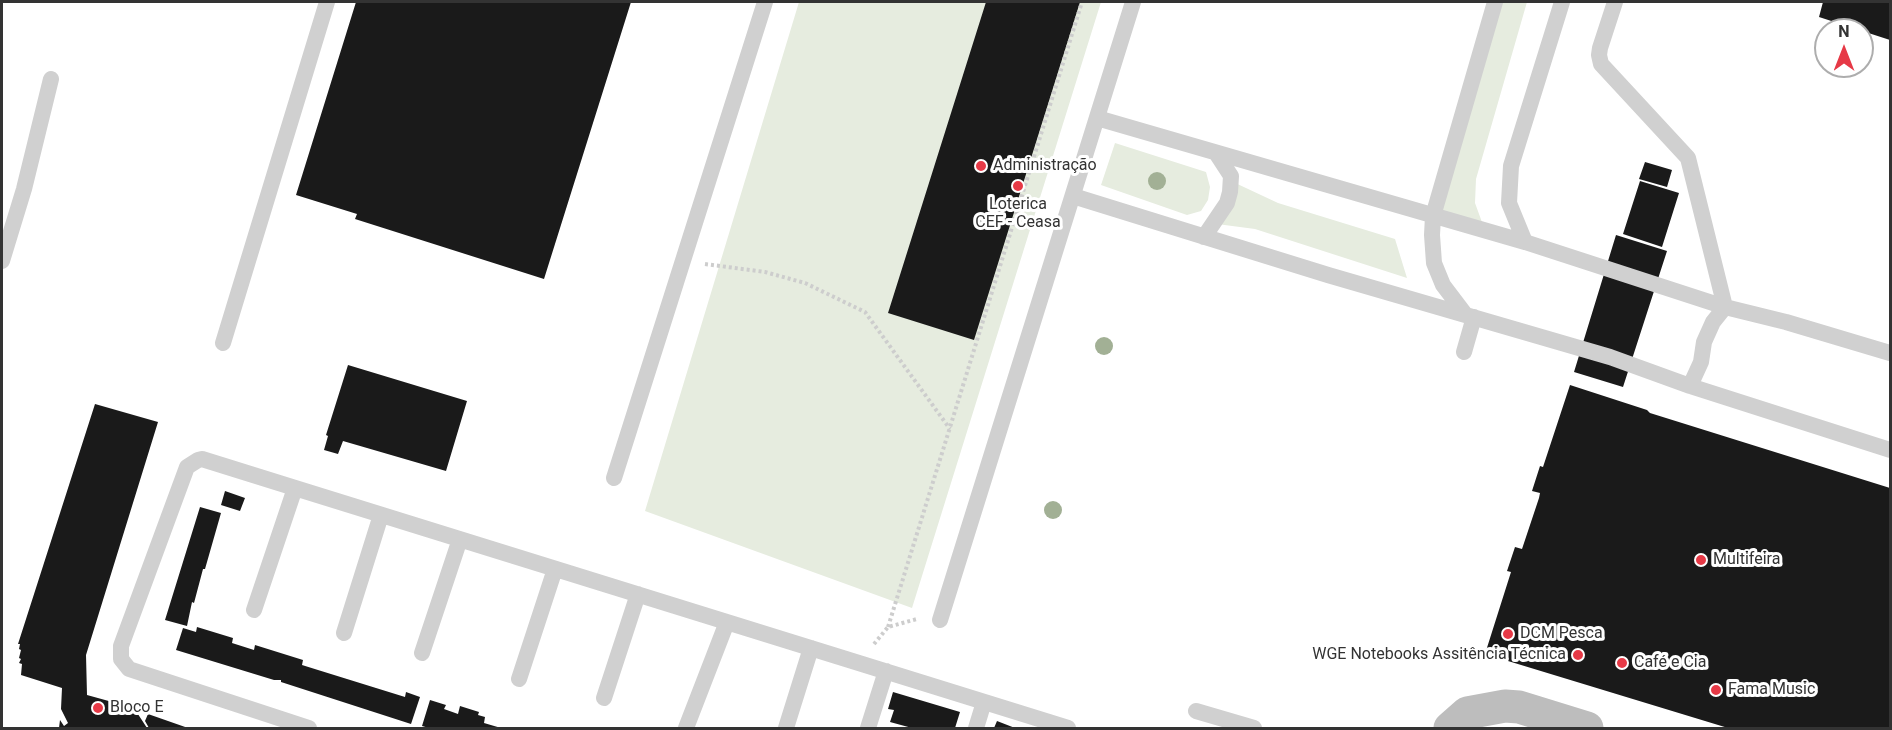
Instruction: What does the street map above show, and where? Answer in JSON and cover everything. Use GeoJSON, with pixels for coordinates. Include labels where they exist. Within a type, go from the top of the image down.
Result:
{"type":"FeatureCollection","features":[{"type":"Feature","properties":{"kind":"main road"},"geometry":{"type":"LineString","coordinates":[[1450,729],[1467,713],[1505,706],[1519,707],[1572,726]]}},
{"type":"Feature","properties":{"kind":"lane"},"geometry":{"type":"LineString","coordinates":[[223,343],[327,2]]}},
{"type":"Feature","properties":{"kind":"lane"},"geometry":{"type":"LineString","coordinates":[[614,478],[765,2]]}},
{"type":"Feature","properties":{"kind":"lane"},"geometry":{"type":"LineString","coordinates":[[942,616],[1134,2]]}},
{"type":"Feature","properties":{"kind":"lane"},"geometry":{"type":"LineString","coordinates":[[1470,315],[1443,285],[1434,263],[1433,216],[1495,2]]}},
{"type":"Feature","properties":{"kind":"lane"},"geometry":{"type":"LineString","coordinates":[[1525,242],[1509,203],[1510,166],[1562,2]]}},
{"type":"Feature","properties":{"kind":"lane"},"geometry":{"type":"LineString","coordinates":[[1615,2],[1600,48],[1601,63],[1688,158],[1725,307]]}},
{"type":"Feature","properties":{"kind":"lane"},"geometry":{"type":"LineString","coordinates":[[2,261],[24,189],[51,79]]}},
{"type":"Feature","properties":{"kind":"lane"},"geometry":{"type":"LineString","coordinates":[[1097,118],[1525,242],[1725,307],[1786,322],[1890,353]]}},
{"type":"Feature","properties":{"kind":"lane"},"geometry":{"type":"LineString","coordinates":[[1204,237],[1227,203],[1230,192],[1230,176],[1216,153]]}},
{"type":"Feature","properties":{"kind":"lane"},"geometry":{"type":"LineString","coordinates":[[1073,196],[1610,357],[1690,386],[1890,450]]}},
{"type":"Feature","properties":{"kind":"lane"},"geometry":{"type":"LineString","coordinates":[[1690,386],[1701,362],[1704,342],[1713,322],[1725,307]]}},
{"type":"Feature","properties":{"kind":"lane"},"geometry":{"type":"LineString","coordinates":[[1464,352],[1470,315]]}},
{"type":"Feature","properties":{"kind":"lane"},"geometry":{"type":"LineString","coordinates":[[309,729],[129,669],[121,659],[121,646],[187,467],[198,460],[202,459],[1068,728]]}},
{"type":"Feature","properties":{"kind":"lane"},"geometry":{"type":"LineString","coordinates":[[254,610],[295,488]]}},
{"type":"Feature","properties":{"kind":"lane"},"geometry":{"type":"LineString","coordinates":[[345,633],[381,515]]}},
{"type":"Feature","properties":{"kind":"lane"},"geometry":{"type":"LineString","coordinates":[[423,653],[460,539]]}},
{"type":"Feature","properties":{"kind":"lane"},"geometry":{"type":"LineString","coordinates":[[519,679],[555,569]]}},
{"type":"Feature","properties":{"kind":"lane"},"geometry":{"type":"LineString","coordinates":[[604,698],[638,594]]}},
{"type":"Feature","properties":{"kind":"lane"},"geometry":{"type":"LineString","coordinates":[[686,729],[727,622]]}},
{"type":"Feature","properties":{"kind":"lane"},"geometry":{"type":"LineString","coordinates":[[786,729],[812,648]]}},
{"type":"Feature","properties":{"kind":"lane"},"geometry":{"type":"LineString","coordinates":[[868,729],[886,671]]}},
{"type":"Feature","properties":{"kind":"lane"},"geometry":{"type":"LineString","coordinates":[[976,729],[984,702]]}},
{"type":"Feature","properties":{"kind":"lane"},"geometry":{"type":"LineString","coordinates":[[1196,711],[1254,729]]}},
{"type":"Feature","properties":{"kind":"path"},"geometry":{"type":"LineString","coordinates":[[858,663],[888,627],[1082,2]]}},
{"type":"Feature","properties":{"kind":"path"},"geometry":{"type":"LineString","coordinates":[[683,261],[765,272],[795,280],[865,312],[951,429]]}},
{"type":"Feature","properties":{"kind":"path"},"geometry":{"type":"LineString","coordinates":[[888,627],[942,616]]}},
{"type":"Feature","properties":{"kind":"shaded area"},"geometry":{"type":"Polygon","coordinates":[[[799,2],[1101,2],[912,608],[645,511],[799,2]]]}},
{"type":"Feature","properties":{"kind":"shaded area"},"geometry":{"type":"Polygon","coordinates":[[[1501,2],[1527,2],[1476,179],[1475,203],[1483,225],[1438,211],[1501,2]]]}},
{"type":"Feature","properties":{"kind":"shaded area"},"geometry":{"type":"Polygon","coordinates":[[[1115,143],[1206,172],[1210,187],[1208,200],[1201,211],[1187,215],[1101,185],[1115,143]]]}},
{"type":"Feature","properties":{"kind":"shaded area"},"geometry":{"type":"Polygon","coordinates":[[[1231,181],[1278,203],[1395,239],[1407,278],[1255,229],[1217,224],[1231,181]]]}},
{"type":"Feature","properties":{"kind":"building"},"geometry":{"type":"Polygon","coordinates":[[[356,2],[631,2],[544,279],[355,219],[357,214],[296,195],[356,2]]]}},
{"type":"Feature","properties":{"kind":"building","name":"Administração"},"geometry":{"type":"Polygon","coordinates":[[[986,2],[1080,2],[974,340],[888,313],[986,2]]]}},
{"type":"Feature","properties":{"kind":"building"},"geometry":{"type":"Polygon","coordinates":[[[1823,2],[1890,2],[1890,40],[1874,35],[1874,18],[1819,17],[1823,2]]]}},
{"type":"Feature","properties":{"kind":"building"},"geometry":{"type":"Polygon","coordinates":[[[1645,162],[1672,170],[1667,187],[1639,179],[1645,162]]]}},
{"type":"Feature","properties":{"kind":"building"},"geometry":{"type":"Polygon","coordinates":[[[1640,181],[1679,193],[1662,247],[1623,234],[1640,181]]]}},
{"type":"Feature","properties":{"kind":"building"},"geometry":{"type":"Polygon","coordinates":[[[1616,235],[1667,251],[1623,387],[1574,372],[1616,235]]]}},
{"type":"Feature","properties":{"kind":"building"},"geometry":{"type":"Polygon","coordinates":[[[348,365],[467,401],[446,471],[343,441],[338,454],[324,450],[328,436],[326,435],[348,365]]]}},
{"type":"Feature","properties":{"kind":"building","name":"Multifeira"},"geometry":{"type":"Polygon","coordinates":[[[1570,385],[1647,410],[1650,413],[1890,488],[1890,728],[1728,728],[1485,654],[1511,572],[1507,571],[1515,547],[1522,549],[1539,498],[1540,493],[1532,491],[1540,466],[1543,467],[1570,385]]]}},
{"type":"Feature","properties":{"kind":"building"},"geometry":{"type":"Polygon","coordinates":[[[95,404],[158,422],[86,655],[87,695],[134,708],[147,728],[59,728],[60,720],[64,726],[68,723],[61,709],[62,688],[21,675],[22,664],[19,663],[21,650],[18,644],[95,404]]]}},
{"type":"Feature","properties":{"kind":"building"},"geometry":{"type":"Polygon","coordinates":[[[225,491],[245,498],[240,511],[221,505],[225,491]]]}},
{"type":"Feature","properties":{"kind":"building"},"geometry":{"type":"Polygon","coordinates":[[[200,507],[221,513],[194,603],[192,602],[187,626],[165,620],[200,507]]]}},
{"type":"Feature","properties":{"kind":"building"},"geometry":{"type":"Polygon","coordinates":[[[197,627],[233,638],[232,643],[254,650],[255,645],[303,660],[302,665],[405,697],[406,692],[420,697],[411,724],[281,682],[281,680],[274,680],[176,650],[183,628],[196,632],[197,627]]]}},
{"type":"Feature","properties":{"kind":"building"},"geometry":{"type":"Polygon","coordinates":[[[893,692],[960,712],[955,728],[912,728],[890,722],[894,710],[888,709],[893,692]]]}},
{"type":"Feature","properties":{"kind":"building"},"geometry":{"type":"Polygon","coordinates":[[[430,700],[446,705],[444,709],[458,714],[460,706],[479,712],[478,715],[485,717],[484,723],[501,728],[429,728],[422,726],[430,700]]]}},
{"type":"Feature","properties":{"kind":"building","name":"Bloco E"},"geometry":{"type":"Polygon","coordinates":[[[148,714],[188,728],[149,728],[145,721],[148,714]]]}},
{"type":"Feature","properties":{"kind":"building"},"geometry":{"type":"Polygon","coordinates":[[[997,721],[1015,728],[994,728],[997,721]]]}},
{"type":"Feature","properties":{"kind":"place","name":"Administração"},"geometry":{"type":"Point","coordinates":[981,166]}},
{"type":"Feature","properties":{"kind":"place","name":"Loterica CEF - Ceasa"},"geometry":{"type":"Point","coordinates":[1018,186]}},
{"type":"Feature","properties":{"kind":"place","name":"Multifeira"},"geometry":{"type":"Point","coordinates":[1701,560]}},
{"type":"Feature","properties":{"kind":"place","name":"DCM Pesca"},"geometry":{"type":"Point","coordinates":[1508,634]}},
{"type":"Feature","properties":{"kind":"place","name":"WGE Notebooks Assitência Técnica"},"geometry":{"type":"Point","coordinates":[1578,655]}},
{"type":"Feature","properties":{"kind":"place","name":"Café e Cia"},"geometry":{"type":"Point","coordinates":[1622,663]}},
{"type":"Feature","properties":{"kind":"place","name":"Fama Music"},"geometry":{"type":"Point","coordinates":[1716,690]}},
{"type":"Feature","properties":{"kind":"place","name":"Bloco E"},"geometry":{"type":"Point","coordinates":[98,708]}}]}
